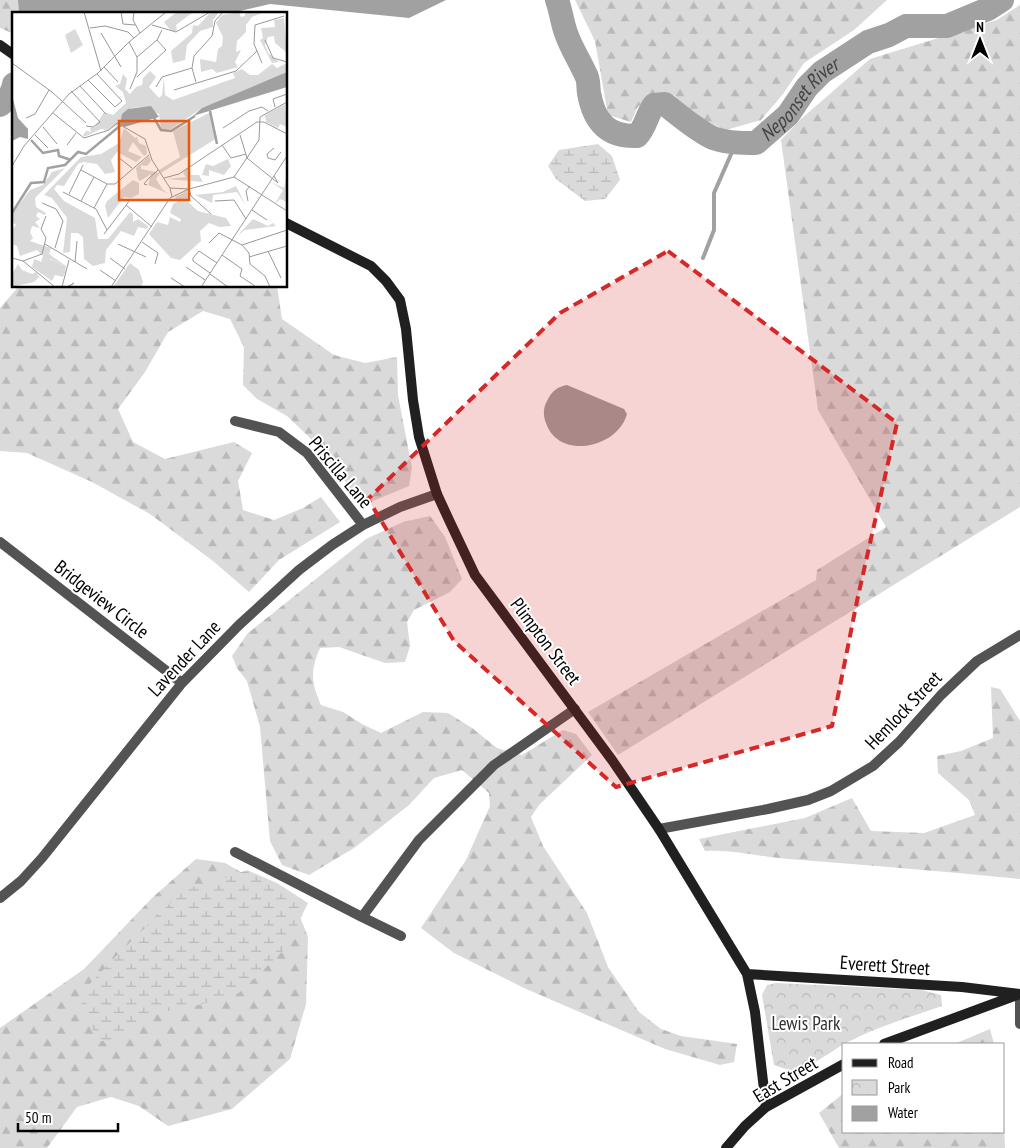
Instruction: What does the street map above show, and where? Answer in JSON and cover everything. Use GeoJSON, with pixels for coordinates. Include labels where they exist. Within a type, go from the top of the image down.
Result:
{"type":"FeatureCollection","features":[{"type":"Feature","properties":{"kind":"street"},"geometry":{"type":"LineString","coordinates":[[0,45],[12,54]]}},
{"type":"Feature","properties":{"kind":"street","name":"Plimpton Street"},"geometry":{"type":"LineString","coordinates":[[288,224],[371,266],[386,281],[400,300],[406,329],[413,400],[419,436],[437,494],[475,575],[612,760],[659,829],[747,974],[756,1019],[766,1107]]}},
{"type":"Feature","properties":{"kind":"street","name":"Priscilla Lane"},"geometry":{"type":"LineString","coordinates":[[235,421],[279,432],[307,453],[363,525]]}},
{"type":"Feature","properties":{"kind":"street","name":"Lavender Lane"},"geometry":{"type":"LineString","coordinates":[[0,898],[21,881],[42,858],[182,683],[239,625],[299,570],[332,545],[363,525],[400,507],[437,494]]}},
{"type":"Feature","properties":{"kind":"street","name":"Bridgeview Circle"},"geometry":{"type":"LineString","coordinates":[[0,542],[182,683]]}},
{"type":"Feature","properties":{"kind":"street","name":"Hemlock Street"},"geometry":{"type":"LineString","coordinates":[[659,829],[768,809],[808,800],[831,791],[873,766],[899,742],[941,695],[977,661],[1020,635]]}},
{"type":"Feature","properties":{"kind":"street"},"geometry":{"type":"LineString","coordinates":[[362,917],[419,840],[490,769],[575,709]]}},
{"type":"Feature","properties":{"kind":"street"},"geometry":{"type":"LineString","coordinates":[[235,852],[401,936]]}},
{"type":"Feature","properties":{"kind":"street","name":"Everett Street"},"geometry":{"type":"LineString","coordinates":[[747,974],[962,987],[1020,994]]}},
{"type":"Feature","properties":{"kind":"street"},"geometry":{"type":"LineString","coordinates":[[887,1043],[1020,994],[1020,1024]]}},
{"type":"Feature","properties":{"kind":"street","name":"East Street"},"geometry":{"type":"LineString","coordinates":[[726,1148],[745,1126],[766,1107],[842,1065]]}},
{"type":"Feature","properties":{"kind":"highlighted area"},"geometry":{"type":"Polygon","coordinates":[[[668,251],[897,423],[857,601],[832,726],[616,787],[454,641],[368,499],[560,313],[668,251]]]}},
{"type":"Feature","properties":{"kind":"green space"},"geometry":{"type":"Polygon","coordinates":[[[0,0],[18,0],[19,12],[12,12],[12,33],[0,28],[0,0]]]}},
{"type":"Feature","properties":{"kind":"green space"},"geometry":{"type":"Polygon","coordinates":[[[575,0],[887,0],[854,30],[804,63],[783,94],[761,120],[726,130],[693,115],[674,95],[651,94],[637,108],[631,122],[608,115],[595,41],[575,0]]]}},
{"type":"Feature","properties":{"kind":"green space"},"geometry":{"type":"Polygon","coordinates":[[[1020,5],[1020,507],[618,755],[588,712],[816,580],[817,570],[886,527],[818,410],[781,140],[801,119],[870,59],[997,20],[1020,5]]]}},
{"type":"Feature","properties":{"kind":"green space"},"geometry":{"type":"Polygon","coordinates":[[[598,144],[612,156],[620,180],[605,199],[585,201],[556,179],[548,166],[559,150],[598,144]]]}},
{"type":"Feature","properties":{"kind":"green space"},"geometry":{"type":"Polygon","coordinates":[[[17,288],[277,288],[282,319],[334,355],[365,363],[397,357],[398,395],[412,468],[409,486],[361,506],[339,472],[309,437],[287,416],[257,399],[243,385],[244,347],[230,319],[203,311],[168,332],[145,372],[118,409],[133,442],[165,459],[234,442],[252,453],[238,481],[243,510],[274,520],[303,508],[321,497],[340,522],[279,560],[249,592],[213,561],[150,514],[92,482],[27,453],[0,451],[0,308],[17,288]]]}},
{"type":"Feature","properties":{"kind":"green space"},"geometry":{"type":"Polygon","coordinates":[[[430,516],[445,537],[462,579],[450,592],[414,610],[407,622],[410,646],[405,662],[385,663],[339,647],[320,648],[313,676],[315,690],[321,705],[343,712],[381,733],[423,712],[448,713],[472,728],[497,748],[522,755],[563,730],[576,734],[592,755],[539,805],[531,817],[543,846],[587,913],[608,967],[639,1012],[661,1029],[681,1036],[737,1044],[734,1062],[720,1065],[665,1049],[524,988],[454,953],[421,928],[466,860],[490,806],[489,793],[462,770],[434,778],[409,805],[354,848],[309,875],[282,865],[270,841],[260,727],[247,681],[237,668],[232,656],[248,633],[366,539],[403,522],[430,516]]]}},
{"type":"Feature","properties":{"kind":"green space"},"geometry":{"type":"Polygon","coordinates":[[[991,687],[1000,689],[1020,721],[1020,879],[788,859],[726,851],[705,851],[699,839],[805,818],[852,798],[871,831],[924,833],[975,815],[969,800],[938,773],[937,756],[961,751],[993,738],[991,687]]]}},
{"type":"Feature","properties":{"kind":"green space"},"geometry":{"type":"Polygon","coordinates":[[[196,859],[225,863],[294,902],[308,937],[306,1004],[290,1059],[232,1109],[168,1126],[139,1106],[111,1097],[77,1107],[47,1148],[0,1148],[0,1028],[84,969],[152,898],[196,859]]]}},
{"type":"Feature","properties":{"kind":"green space"},"geometry":{"type":"Polygon","coordinates":[[[247,870],[277,883],[308,903],[286,948],[239,993],[192,1007],[163,1012],[117,1042],[100,1041],[80,1009],[86,988],[186,888],[209,884],[247,870]]]}},
{"type":"Feature","properties":{"kind":"green space","name":"Lewis Park"},"geometry":{"type":"Polygon","coordinates":[[[776,983],[922,990],[941,995],[942,1006],[842,1043],[842,1045],[809,1065],[791,1070],[774,1065],[762,995],[767,985],[776,983]]]}},
{"type":"Feature","properties":{"kind":"green space"},"geometry":{"type":"Polygon","coordinates":[[[990,1029],[994,1043],[956,1043],[990,1029]]]}},
{"type":"Feature","properties":{"kind":"green space"},"geometry":{"type":"Polygon","coordinates":[[[842,1095],[842,1133],[1004,1133],[1005,1148],[839,1148],[819,1113],[842,1095]]]}},
{"type":"Feature","properties":{"kind":"water"},"geometry":{"type":"Polygon","coordinates":[[[18,0],[446,0],[409,18],[270,4],[236,12],[19,12],[18,0]]]}},
{"type":"Feature","properties":{"kind":"water"},"geometry":{"type":"Polygon","coordinates":[[[567,385],[624,409],[627,414],[621,426],[601,442],[588,446],[575,446],[563,442],[553,435],[545,420],[545,406],[553,392],[567,385]]]}},
{"type":"Feature","properties":{"kind":"waterway","name":"Neponset River"},"geometry":{"type":"LineString","coordinates":[[557,0],[568,39],[587,77],[591,103],[604,126],[618,134],[637,136],[654,105],[665,104],[707,135],[718,140],[740,143],[756,143],[788,115],[807,87],[822,72],[868,42],[889,35],[906,26],[947,26],[988,9],[1002,0]]}},
{"type":"Feature","properties":{"kind":"waterway","name":"Neponset River"},"geometry":{"type":"LineString","coordinates":[[0,105],[12,92]]}},
{"type":"Feature","properties":{"kind":"waterway"},"geometry":{"type":"LineString","coordinates":[[703,258],[714,230],[714,193],[736,143]]}}]}
